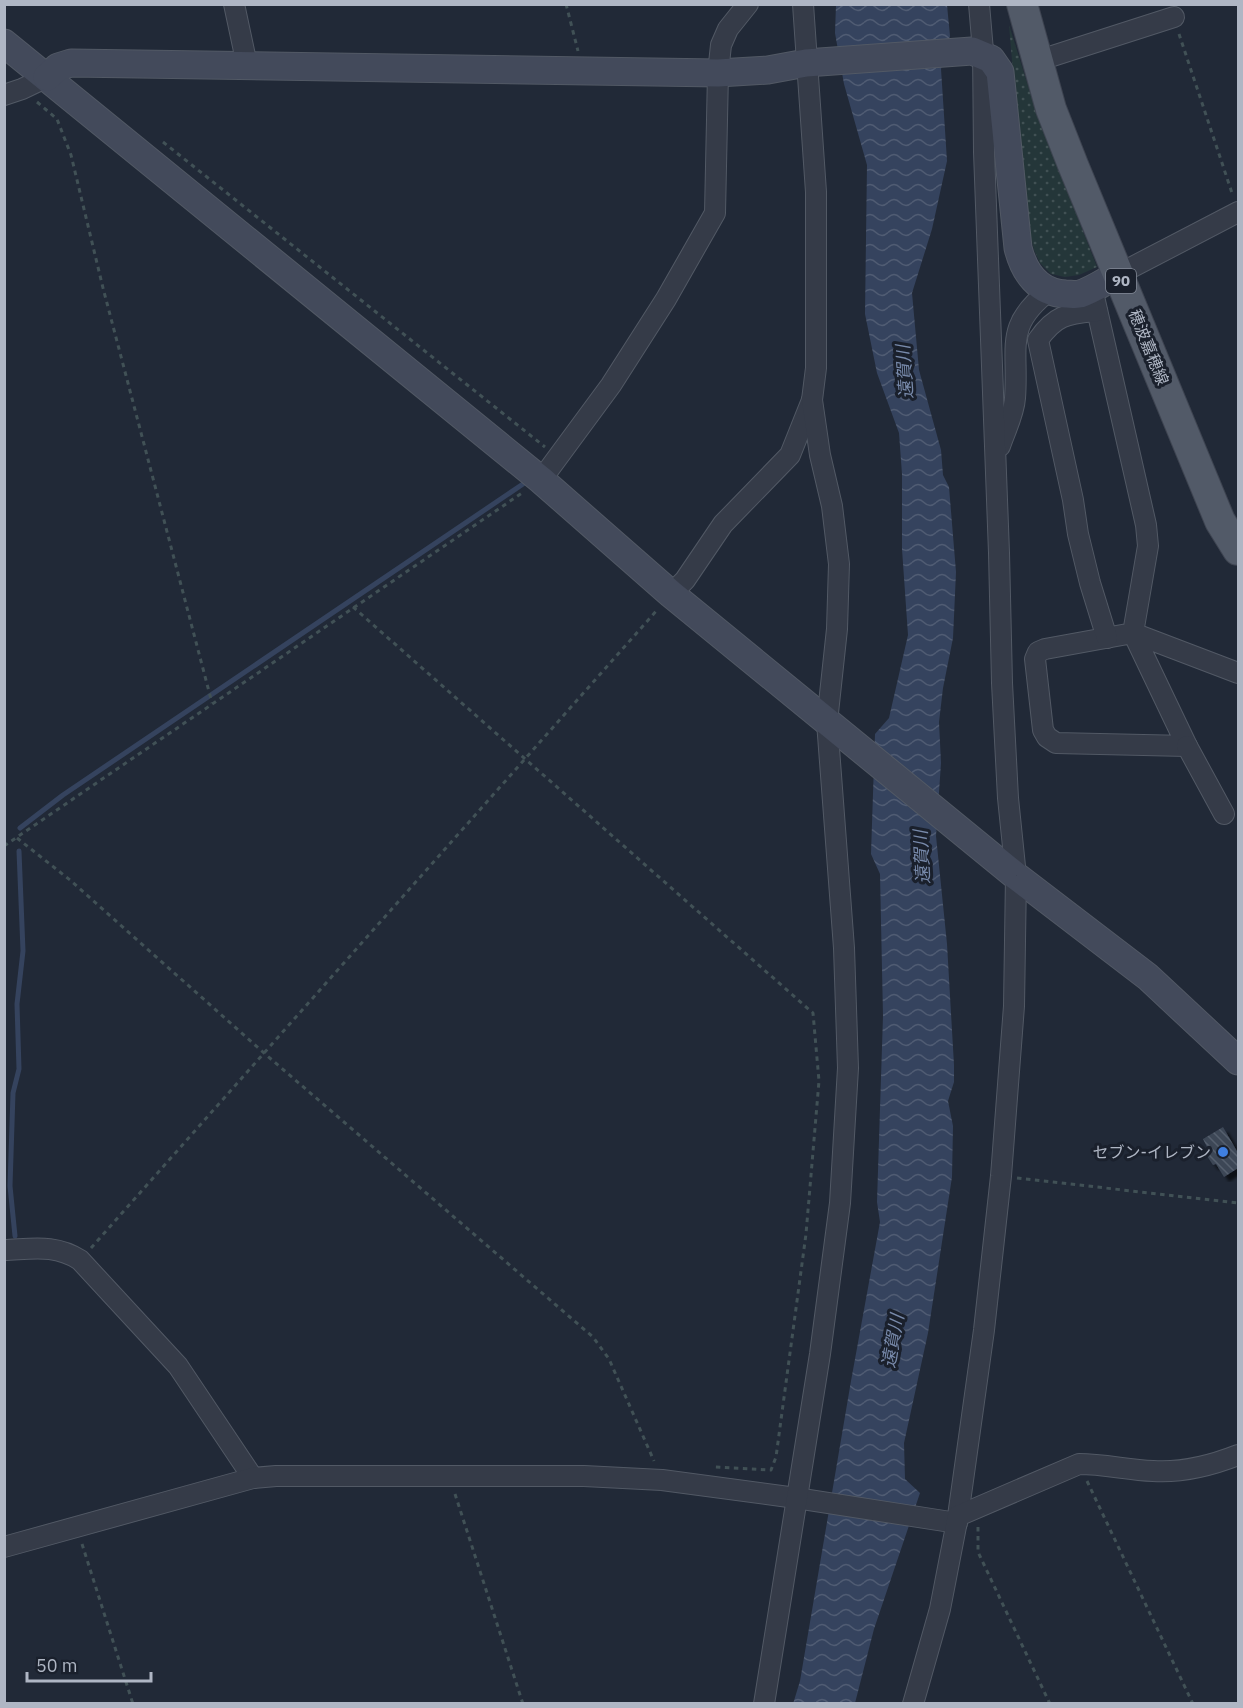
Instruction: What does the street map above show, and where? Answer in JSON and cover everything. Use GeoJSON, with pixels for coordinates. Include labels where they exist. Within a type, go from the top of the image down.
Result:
{"type":"FeatureCollection","features":[{"type":"Feature","properties":{"kind":"main road","name":"穂波嘉穂線"},"geometry":{"type":"LineString","coordinates":[[1022,4],[1051,109],[1073,165],[1220,522],[1239,550]]}},
{"type":"Feature","properties":{"kind":"street"},"geometry":{"type":"LineString","coordinates":[[234,4],[247,65]]}},
{"type":"Feature","properties":{"kind":"street"},"geometry":{"type":"LineString","coordinates":[[541,480],[611,385],[666,299],[715,213],[718,73],[721,45],[728,29],[748,4]]}},
{"type":"Feature","properties":{"kind":"street"},"geometry":{"type":"LineString","coordinates":[[671,594],[685,580],[723,524],[790,455],[812,400],[816,368],[816,192],[812,62],[803,4]]}},
{"type":"Feature","properties":{"kind":"street"},"geometry":{"type":"LineString","coordinates":[[913,1704],[940,1609],[984,1330],[1014,1006],[984,152],[975,52],[979,4]]}},
{"type":"Feature","properties":{"kind":"street"},"geometry":{"type":"LineString","coordinates":[[1037,62],[1174,17]]}},
{"type":"Feature","properties":{"kind":"street"},"geometry":{"type":"LineString","coordinates":[[4,43],[541,480],[671,594],[833,727],[1008,869],[1148,977],[1239,1061]]}},
{"type":"Feature","properties":{"kind":"street"},"geometry":{"type":"LineString","coordinates":[[13,92],[47,77],[58,67],[71,63],[718,73],[768,70],[812,62],[975,52],[991,59],[1000,72],[1018,248],[1022,263],[1030,277],[1042,288],[1060,294],[1079,294],[1095,299]]}},
{"type":"Feature","properties":{"kind":"street"},"geometry":{"type":"LineString","coordinates":[[1107,638],[1078,534],[1073,500],[1038,340],[1045,329],[1095,299],[1119,274],[1237,206]]}},
{"type":"Feature","properties":{"kind":"street"},"geometry":{"type":"LineString","coordinates":[[996,460],[1015,401],[1015,339],[1020,321],[1030,307],[1050,290]]}},
{"type":"Feature","properties":{"kind":"street"},"geometry":{"type":"LineString","coordinates":[[1095,299],[1146,525],[1148,546],[1133,633],[1187,746],[1224,814]]}},
{"type":"Feature","properties":{"kind":"street"},"geometry":{"type":"LineString","coordinates":[[764,1704],[800,1498],[840,1203],[848,1068],[833,727],[839,564],[832,506],[820,455],[812,400]]}},
{"type":"Feature","properties":{"kind":"street"},"geometry":{"type":"LineString","coordinates":[[1187,746],[1056,743],[1047,737],[1043,730],[1035,659],[1038,652],[1133,633],[1239,673]]}},
{"type":"Feature","properties":{"kind":"street"},"geometry":{"type":"LineString","coordinates":[[4,1250],[51,1248],[68,1252],[80,1260],[178,1366],[253,1478]]}},
{"type":"Feature","properties":{"kind":"street"},"geometry":{"type":"LineString","coordinates":[[4,1547],[253,1478],[276,1476],[584,1476],[662,1480],[955,1520],[1079,1464],[1099,1464],[1155,1472],[1205,1468],[1239,1455]]}},
{"type":"Feature","properties":{"kind":"path"},"geometry":{"type":"LineString","coordinates":[[566,4],[582,70]]}},
{"type":"Feature","properties":{"kind":"path"},"geometry":{"type":"LineString","coordinates":[[1174,17],[1237,206]]}},
{"type":"Feature","properties":{"kind":"path"},"geometry":{"type":"LineString","coordinates":[[13,92],[57,119],[71,155],[103,288],[212,702]]}},
{"type":"Feature","properties":{"kind":"path"},"geometry":{"type":"LineString","coordinates":[[158,138],[538,443],[560,455]]}},
{"type":"Feature","properties":{"kind":"path"},"geometry":{"type":"LineString","coordinates":[[4,846],[212,702],[541,480]]}},
{"type":"Feature","properties":{"kind":"path"},"geometry":{"type":"LineString","coordinates":[[80,1260],[671,594]]}},
{"type":"Feature","properties":{"kind":"path"},"geometry":{"type":"LineString","coordinates":[[353,607],[813,1013],[819,1081],[806,1234],[776,1457],[771,1470],[713,1467]]}},
{"type":"Feature","properties":{"kind":"path"},"geometry":{"type":"LineString","coordinates":[[17,837],[70,880],[264,1053],[593,1337],[609,1359],[662,1480]]}},
{"type":"Feature","properties":{"kind":"path"},"geometry":{"type":"LineString","coordinates":[[1000,1176],[1239,1203]]}},
{"type":"Feature","properties":{"kind":"path"},"geometry":{"type":"LineString","coordinates":[[1079,1464],[1194,1704]]}},
{"type":"Feature","properties":{"kind":"path"},"geometry":{"type":"LineString","coordinates":[[449,1476],[523,1704]]}},
{"type":"Feature","properties":{"kind":"path"},"geometry":{"type":"LineString","coordinates":[[978,1508],[978,1552],[1050,1704]]}},
{"type":"Feature","properties":{"kind":"path"},"geometry":{"type":"LineString","coordinates":[[76,1528],[133,1704]]}},
{"type":"Feature","properties":{"kind":"shaded area"},"geometry":{"type":"Polygon","coordinates":[[[1009,25],[1036,111],[1097,267],[1079,275],[1065,277],[1051,274],[1040,263],[1034,250],[1023,189],[1009,25]]]}},
{"type":"Feature","properties":{"kind":"water","name":"遠賀川"},"geometry":{"type":"Polygon","coordinates":[[[836,5],[947,5],[950,36],[941,69],[947,161],[932,229],[912,293],[919,370],[941,450],[943,475],[949,487],[956,572],[953,638],[939,722],[941,763],[936,836],[947,944],[954,1065],[954,1082],[948,1101],[953,1126],[952,1177],[928,1333],[904,1443],[905,1479],[920,1493],[874,1629],[855,1703],[793,1704],[800,1681],[880,1222],[877,1202],[883,1016],[880,874],[871,854],[875,734],[889,718],[908,635],[902,549],[902,474],[899,433],[877,373],[865,314],[867,165],[844,84],[835,33],[836,5]]]}},
{"type":"Feature","properties":{"kind":"building","name":"セブン-イレブン"},"geometry":{"type":"Polygon","coordinates":[[[1223,1127],[1238,1153],[1238,1168],[1224,1177],[1205,1153],[1209,1151],[1203,1139],[1223,1127]]]}},
{"type":"Feature","properties":{"kind":"waterway"},"geometry":{"type":"LineString","coordinates":[[20,828],[63,795],[523,484]]}},
{"type":"Feature","properties":{"kind":"waterway"},"geometry":{"type":"LineString","coordinates":[[15,1236],[10,1186],[13,1093],[19,1069],[17,1004],[23,951],[19,851]]}},
{"type":"Feature","properties":{"kind":"place","name":"セブン-イレブン"},"geometry":{"type":"Point","coordinates":[1223,1152]}}]}
